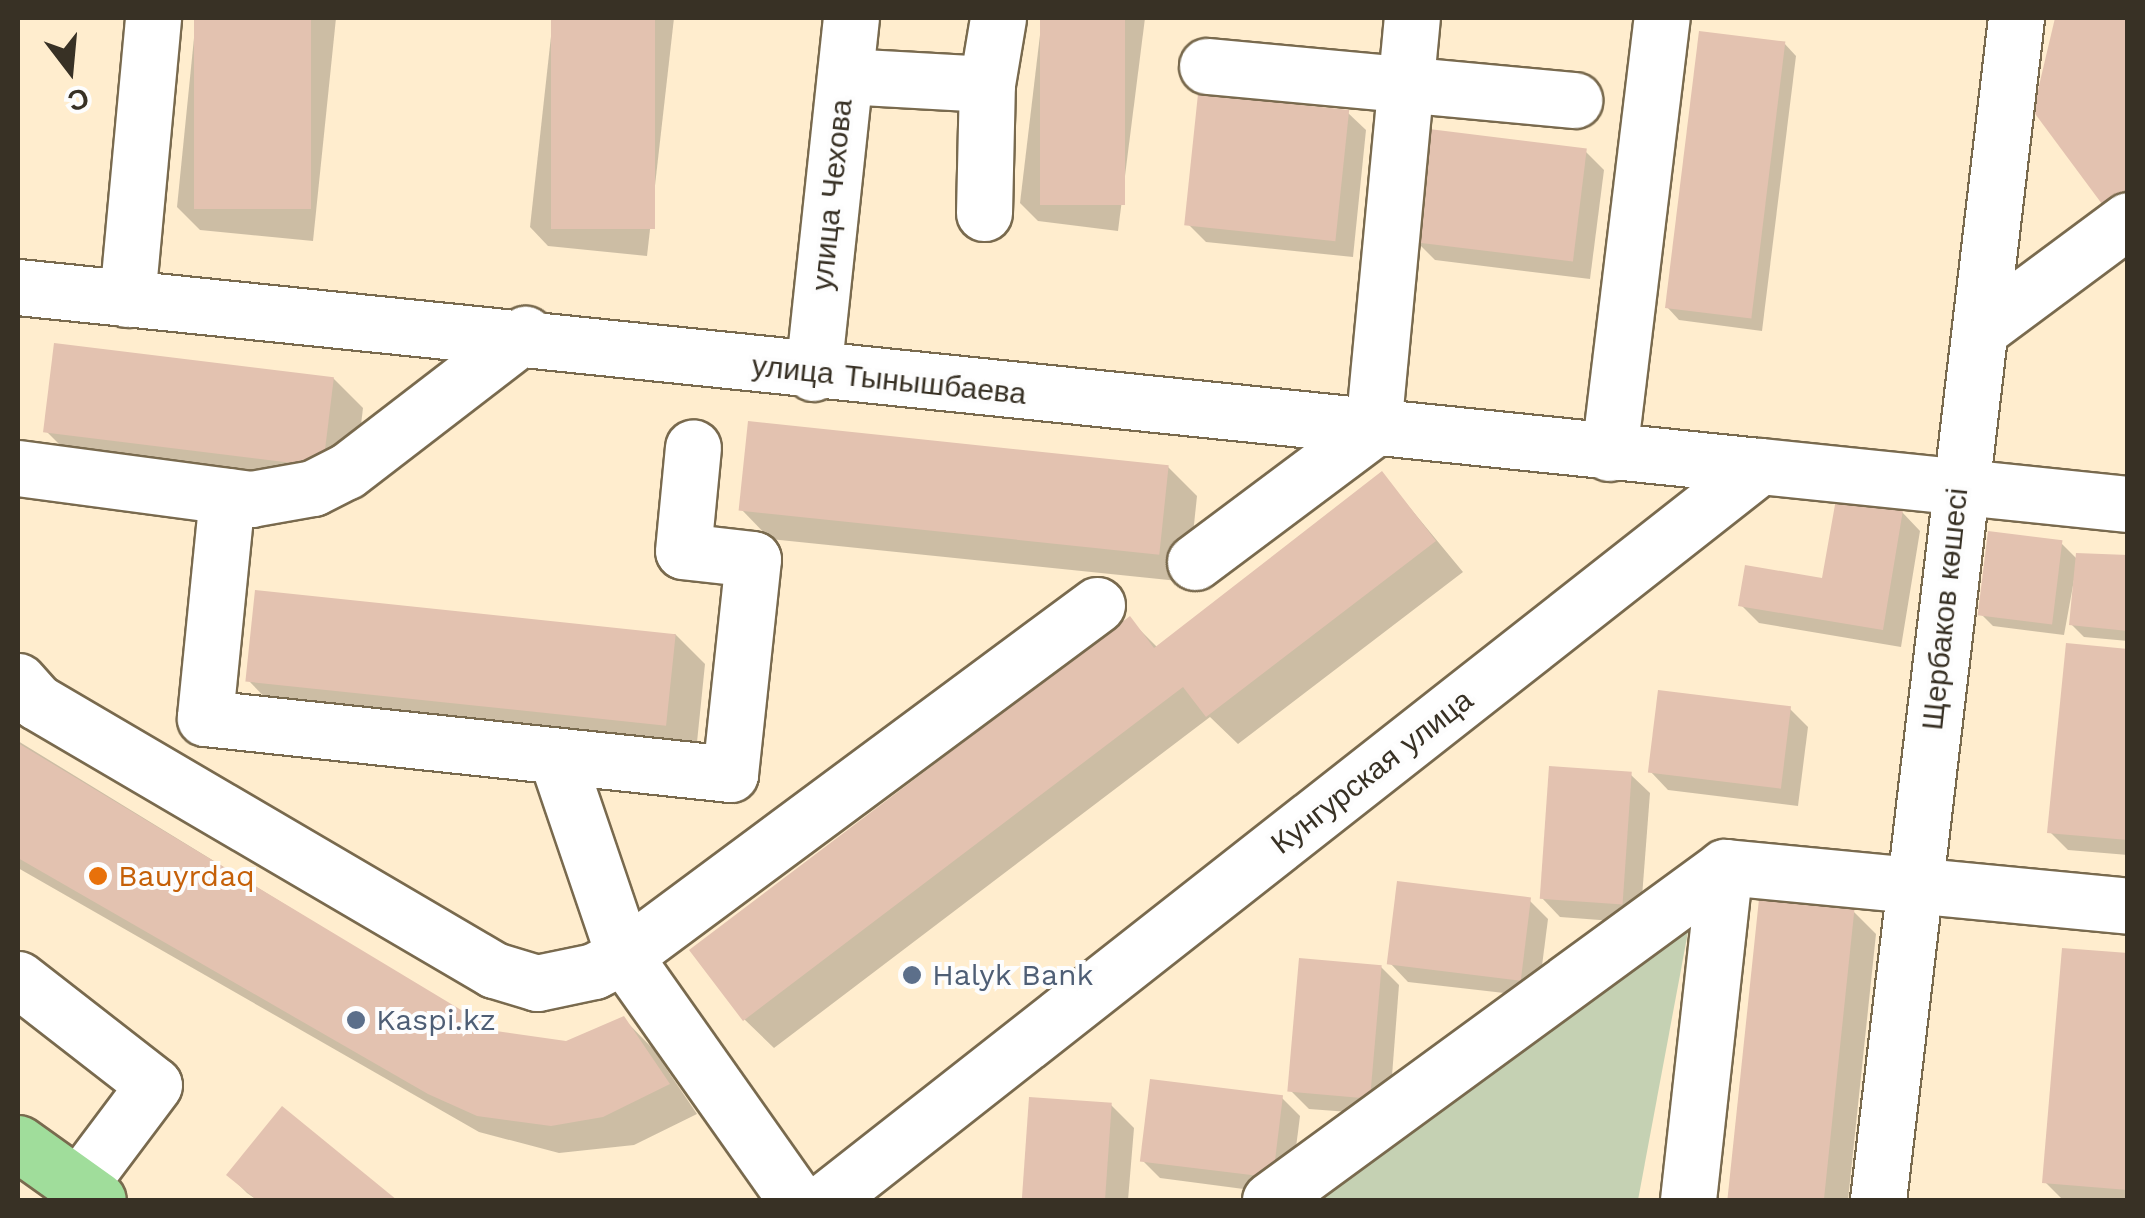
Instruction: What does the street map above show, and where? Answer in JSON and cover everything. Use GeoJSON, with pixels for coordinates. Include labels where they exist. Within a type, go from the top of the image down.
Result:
{"type":"FeatureCollection","features":[{"type":"Feature","properties":{"kind":"main road"},"geometry":{"type":"LineString","coordinates":[[18,1144],[88,1193]]}},
{"type":"Feature","properties":{"kind":"street"},"geometry":{"type":"LineString","coordinates":[[128,300],[153,18]]}},
{"type":"Feature","properties":{"kind":"street","name":"улица Чехова"},"geometry":{"type":"LineString","coordinates":[[812,373],[851,18]]}},
{"type":"Feature","properties":{"kind":"street"},"geometry":{"type":"LineString","coordinates":[[984,214],[987,84],[998,18]]}},
{"type":"Feature","properties":{"kind":"street"},"geometry":{"type":"LineString","coordinates":[[1195,562],[1373,430],[1412,18]]}},
{"type":"Feature","properties":{"kind":"street"},"geometry":{"type":"LineString","coordinates":[[1609,453],[1662,18]]}},
{"type":"Feature","properties":{"kind":"street","name":"Щербаков көшесі"},"geometry":{"type":"LineString","coordinates":[[1878,1200],[1958,488],[2016,18]]}},
{"type":"Feature","properties":{"kind":"street"},"geometry":{"type":"LineString","coordinates":[[1206,66],[1574,100]]}},
{"type":"Feature","properties":{"kind":"street"},"geometry":{"type":"LineString","coordinates":[[845,76],[987,84]]}},
{"type":"Feature","properties":{"kind":"street"},"geometry":{"type":"LineString","coordinates":[[1980,330],[2128,220]]}},
{"type":"Feature","properties":{"kind":"street","name":"улица Тынышбаева"},"geometry":{"type":"LineString","coordinates":[[18,287],[525,334],[812,373],[1760,466]]}},
{"type":"Feature","properties":{"kind":"street"},"geometry":{"type":"LineString","coordinates":[[18,468],[227,496],[282,496],[347,471],[525,334]]}},
{"type":"Feature","properties":{"kind":"street"},"geometry":{"type":"LineString","coordinates":[[227,496],[206,718],[730,774],[753,558],[684,550],[693,447]]}},
{"type":"Feature","properties":{"kind":"street"},"geometry":{"type":"LineString","coordinates":[[1760,466],[2128,504]]}},
{"type":"Feature","properties":{"kind":"street","name":"Кунгурская улица"},"geometry":{"type":"LineString","coordinates":[[826,1200],[1760,466]]}},
{"type":"Feature","properties":{"kind":"street"},"geometry":{"type":"LineString","coordinates":[[18,681],[37,702],[503,974],[537,983],[566,980],[624,956],[1097,605]]}},
{"type":"Feature","properties":{"kind":"street"},"geometry":{"type":"LineString","coordinates":[[556,756],[624,956],[796,1200]]}},
{"type":"Feature","properties":{"kind":"street"},"geometry":{"type":"LineString","coordinates":[[1688,1200],[1724,866]]}},
{"type":"Feature","properties":{"kind":"street"},"geometry":{"type":"LineString","coordinates":[[1270,1200],[1724,866],[2128,906]]}},
{"type":"Feature","properties":{"kind":"street"},"geometry":{"type":"LineString","coordinates":[[18,978],[154,1085],[88,1193]]}},
{"type":"Feature","properties":{"kind":"green space"},"geometry":{"type":"Polygon","coordinates":[[[1651,921],[1688,932],[1638,1200],[1283,1200],[1651,921]]]}},
{"type":"Feature","properties":{"kind":"building"},"geometry":{"type":"Polygon","coordinates":[[[194,18],[311,18],[311,209],[194,209],[194,18]]]}},
{"type":"Feature","properties":{"kind":"building"},"geometry":{"type":"Polygon","coordinates":[[[551,18],[655,18],[655,229],[551,229],[551,18]]]}},
{"type":"Feature","properties":{"kind":"building"},"geometry":{"type":"Polygon","coordinates":[[[1040,18],[1125,18],[1125,205],[1040,205],[1040,18]]]}},
{"type":"Feature","properties":{"kind":"building"},"geometry":{"type":"Polygon","coordinates":[[[2055,18],[2128,18],[2128,188],[2102,204],[2033,111],[2055,18]]]}},
{"type":"Feature","properties":{"kind":"building"},"geometry":{"type":"Polygon","coordinates":[[[1699,31],[1785,42],[1751,319],[1665,308],[1699,31]]]}},
{"type":"Feature","properties":{"kind":"building"},"geometry":{"type":"Polygon","coordinates":[[[1198,94],[1349,110],[1335,241],[1184,225],[1198,94]]]}},
{"type":"Feature","properties":{"kind":"building"},"geometry":{"type":"Polygon","coordinates":[[[1429,129],[1587,148],[1573,262],[1415,242],[1429,129]]]}},
{"type":"Feature","properties":{"kind":"building"},"geometry":{"type":"Polygon","coordinates":[[[54,343],[334,377],[323,467],[43,432],[54,343]]]}},
{"type":"Feature","properties":{"kind":"building"},"geometry":{"type":"Polygon","coordinates":[[[748,421],[1169,465],[1159,555],[739,511],[748,421]]]}},
{"type":"Feature","properties":{"kind":"building"},"geometry":{"type":"Polygon","coordinates":[[[1382,471],[1436,541],[1206,717],[1183,687],[743,1021],[689,950],[1130,616],[1154,648],[1382,471]]]}},
{"type":"Feature","properties":{"kind":"building"},"geometry":{"type":"Polygon","coordinates":[[[1836,499],[1903,510],[1883,630],[1738,606],[1745,565],[1822,578],[1836,499]]]}},
{"type":"Feature","properties":{"kind":"building"},"geometry":{"type":"Polygon","coordinates":[[[1988,531],[2062,540],[2052,625],[1978,615],[1988,531]]]}},
{"type":"Feature","properties":{"kind":"building"},"geometry":{"type":"Polygon","coordinates":[[[2076,553],[2128,555],[2128,631],[2069,625],[2076,553]]]}},
{"type":"Feature","properties":{"kind":"building"},"geometry":{"type":"Polygon","coordinates":[[[255,590],[676,634],[666,726],[245,681],[255,590]]]}},
{"type":"Feature","properties":{"kind":"building"},"geometry":{"type":"Polygon","coordinates":[[[2066,643],[2128,649],[2128,840],[2047,833],[2066,643]]]}},
{"type":"Feature","properties":{"kind":"building"},"geometry":{"type":"Polygon","coordinates":[[[1658,690],[1791,706],[1781,789],[1648,772],[1658,690]]]}},
{"type":"Feature","properties":{"kind":"building"},"geometry":{"type":"Polygon","coordinates":[[[18,743],[496,1031],[566,1041],[624,1016],[670,1084],[603,1117],[551,1126],[477,1116],[428,1094],[18,858],[18,743]]]}},
{"type":"Feature","properties":{"kind":"building"},"geometry":{"type":"Polygon","coordinates":[[[1549,766],[1632,772],[1623,904],[1540,899],[1549,766]]]}},
{"type":"Feature","properties":{"kind":"building"},"geometry":{"type":"Polygon","coordinates":[[[1397,881],[1531,897],[1521,981],[1387,964],[1397,881]]]}},
{"type":"Feature","properties":{"kind":"building"},"geometry":{"type":"Polygon","coordinates":[[[1759,899],[1854,909],[1824,1200],[1727,1200],[1759,899]]]}},
{"type":"Feature","properties":{"kind":"building"},"geometry":{"type":"Polygon","coordinates":[[[2062,948],[2128,953],[2128,1190],[2042,1183],[2062,948]]]}},
{"type":"Feature","properties":{"kind":"building"},"geometry":{"type":"Polygon","coordinates":[[[1299,958],[1382,965],[1370,1099],[1287,1091],[1299,958]]]}},
{"type":"Feature","properties":{"kind":"building"},"geometry":{"type":"Polygon","coordinates":[[[1150,1079],[1283,1095],[1273,1178],[1140,1161],[1150,1079]]]}},
{"type":"Feature","properties":{"kind":"building"},"geometry":{"type":"Polygon","coordinates":[[[1029,1097],[1112,1103],[1105,1200],[1022,1200],[1029,1097]]]}},
{"type":"Feature","properties":{"kind":"building"},"geometry":{"type":"Polygon","coordinates":[[[282,1106],[397,1200],[257,1200],[226,1175],[282,1106]]]}},
{"type":"Feature","properties":{"kind":"place","name":"Bauyrdaq"},"geometry":{"type":"Point","coordinates":[98,876]}},
{"type":"Feature","properties":{"kind":"place","name":"Halyk Bank"},"geometry":{"type":"Point","coordinates":[912,975]}},
{"type":"Feature","properties":{"kind":"place","name":"Kaspi.kz"},"geometry":{"type":"Point","coordinates":[356,1020]}}]}
